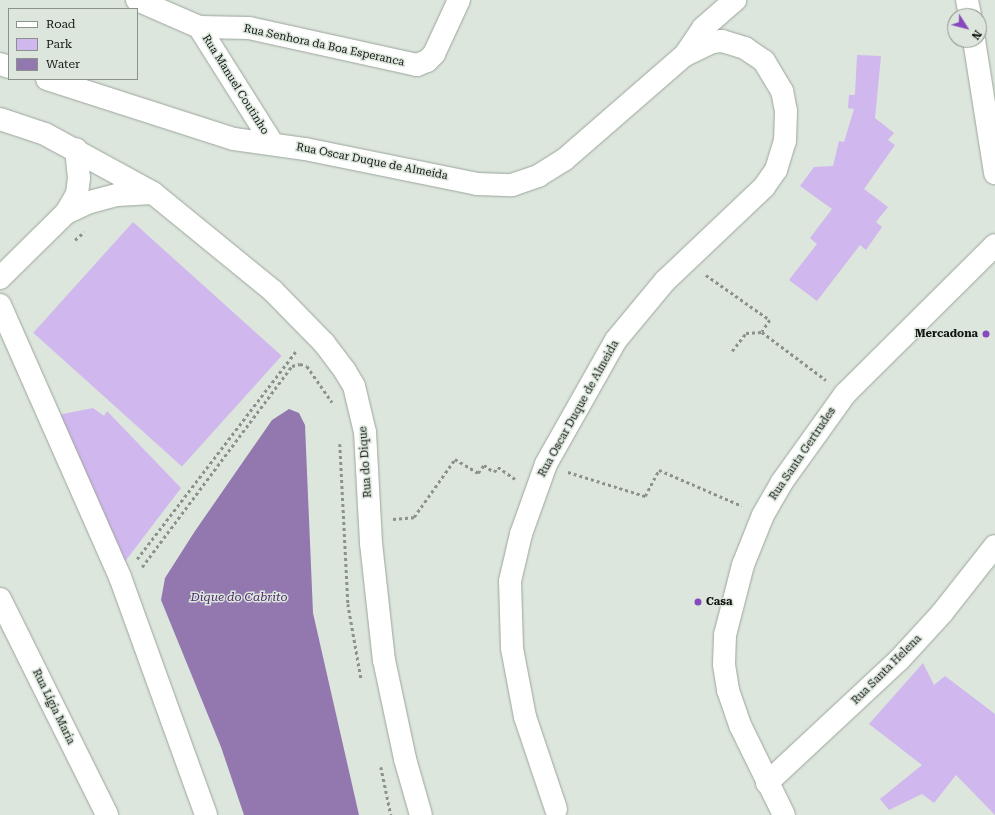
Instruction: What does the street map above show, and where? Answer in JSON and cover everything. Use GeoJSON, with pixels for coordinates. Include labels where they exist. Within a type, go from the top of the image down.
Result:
{"type":"FeatureCollection","features":[{"type":"Feature","properties":{"kind":"street"},"geometry":{"type":"LineString","coordinates":[[137,0],[199,27]]}},
{"type":"Feature","properties":{"kind":"street","name":"Rua Senhora da Boa Esperanca"},"geometry":{"type":"LineString","coordinates":[[199,27],[249,28],[417,65],[427,61],[434,54],[459,0]]}},
{"type":"Feature","properties":{"kind":"street","name":"Rua Oscar Duque de Almeida"},"geometry":{"type":"LineString","coordinates":[[685,55],[703,28],[735,0]]}},
{"type":"Feature","properties":{"kind":"street","name":"Rua Manuel Coutinho"},"geometry":{"type":"LineString","coordinates":[[199,27],[272,143]]}},
{"type":"Feature","properties":{"kind":"street","name":"Rua Oscar Duque de Almeida"},"geometry":{"type":"LineString","coordinates":[[50,80],[234,140],[272,143],[477,184],[512,185],[524,182],[564,160],[685,55],[712,42],[722,41],[745,48],[764,61],[775,75],[783,96],[787,121],[785,141],[776,170],[764,187],[665,281],[616,340],[546,464],[521,534],[510,581],[512,648],[525,717],[556,809]]}},
{"type":"Feature","properties":{"kind":"street"},"geometry":{"type":"LineString","coordinates":[[975,48],[995,173]]}},
{"type":"Feature","properties":{"kind":"street","name":"Rua do Dique"},"geometry":{"type":"LineString","coordinates":[[0,119],[45,134],[76,149],[153,193],[273,291],[335,356],[354,386],[365,432],[371,543],[384,660],[405,759],[421,815]]}},
{"type":"Feature","properties":{"kind":"street"},"geometry":{"type":"LineString","coordinates":[[0,278],[66,213],[77,194],[79,178],[76,149]]}},
{"type":"Feature","properties":{"kind":"street"},"geometry":{"type":"LineString","coordinates":[[66,213],[104,198],[132,193],[153,193]]}},
{"type":"Feature","properties":{"kind":"street","name":"Rua Santa Gertrudes"},"geometry":{"type":"LineString","coordinates":[[784,815],[767,784],[738,718],[728,690],[724,664],[725,635],[732,601],[762,515],[782,482],[845,394],[995,244]]}},
{"type":"Feature","properties":{"kind":"street"},"geometry":{"type":"LineString","coordinates":[[0,306],[120,577],[206,815]]}},
{"type":"Feature","properties":{"kind":"street","name":"Rua Santa Helena"},"geometry":{"type":"LineString","coordinates":[[767,784],[899,660],[942,613],[995,546]]}},
{"type":"Feature","properties":{"kind":"street","name":"Rua Lígia Maria"},"geometry":{"type":"LineString","coordinates":[[0,599],[107,815]]}},
{"type":"Feature","properties":{"kind":"path"},"geometry":{"type":"LineString","coordinates":[[74,241],[86,231]]}},
{"type":"Feature","properties":{"kind":"path"},"geometry":{"type":"LineString","coordinates":[[704,274],[770,320],[762,332]]}},
{"type":"Feature","properties":{"kind":"path"},"geometry":{"type":"LineString","coordinates":[[732,352],[746,333],[762,332],[833,385]]}},
{"type":"Feature","properties":{"kind":"path"},"geometry":{"type":"LineString","coordinates":[[134,562],[301,345]]}},
{"type":"Feature","properties":{"kind":"path"},"geometry":{"type":"LineString","coordinates":[[139,570],[292,366]]}},
{"type":"Feature","properties":{"kind":"path"},"geometry":{"type":"LineString","coordinates":[[392,519],[414,517],[455,459],[478,473],[484,465],[494,472],[498,467],[520,481]]}},
{"type":"Feature","properties":{"kind":"path"},"geometry":{"type":"LineString","coordinates":[[586,479],[645,496],[659,470],[762,515]]}},
{"type":"Feature","properties":{"kind":"green space"},"geometry":{"type":"Polygon","coordinates":[[[857,55],[881,56],[875,118],[894,133],[888,140],[895,145],[864,189],[888,207],[876,222],[882,227],[866,250],[860,245],[817,301],[789,280],[817,244],[810,238],[832,209],[800,186],[814,167],[833,166],[839,141],[844,142],[854,109],[848,108],[849,95],[855,95],[857,55]]]}},
{"type":"Feature","properties":{"kind":"green space"},"geometry":{"type":"Polygon","coordinates":[[[133,222],[282,356],[182,467],[33,333],[133,222]]]}},
{"type":"Feature","properties":{"kind":"green space"},"geometry":{"type":"Polygon","coordinates":[[[93,408],[104,416],[107,411],[181,488],[123,564],[58,415],[93,408]]]}},
{"type":"Feature","properties":{"kind":"green space"},"geometry":{"type":"Polygon","coordinates":[[[923,663],[934,685],[945,676],[995,714],[995,815],[956,775],[934,803],[922,794],[889,810],[880,799],[922,765],[869,724],[923,663]]]}},
{"type":"Feature","properties":{"kind":"water","name":"Dique do Cabrito"},"geometry":{"type":"Polygon","coordinates":[[[289,409],[299,413],[305,425],[313,613],[359,815],[244,815],[221,747],[161,600],[165,578],[195,531],[272,420],[289,409]]]}},
{"type":"Feature","properties":{"kind":"place","name":"Mercadona"},"geometry":{"type":"Point","coordinates":[986,334]}},
{"type":"Feature","properties":{"kind":"place","name":"Casa"},"geometry":{"type":"Point","coordinates":[698,602]}}]}
